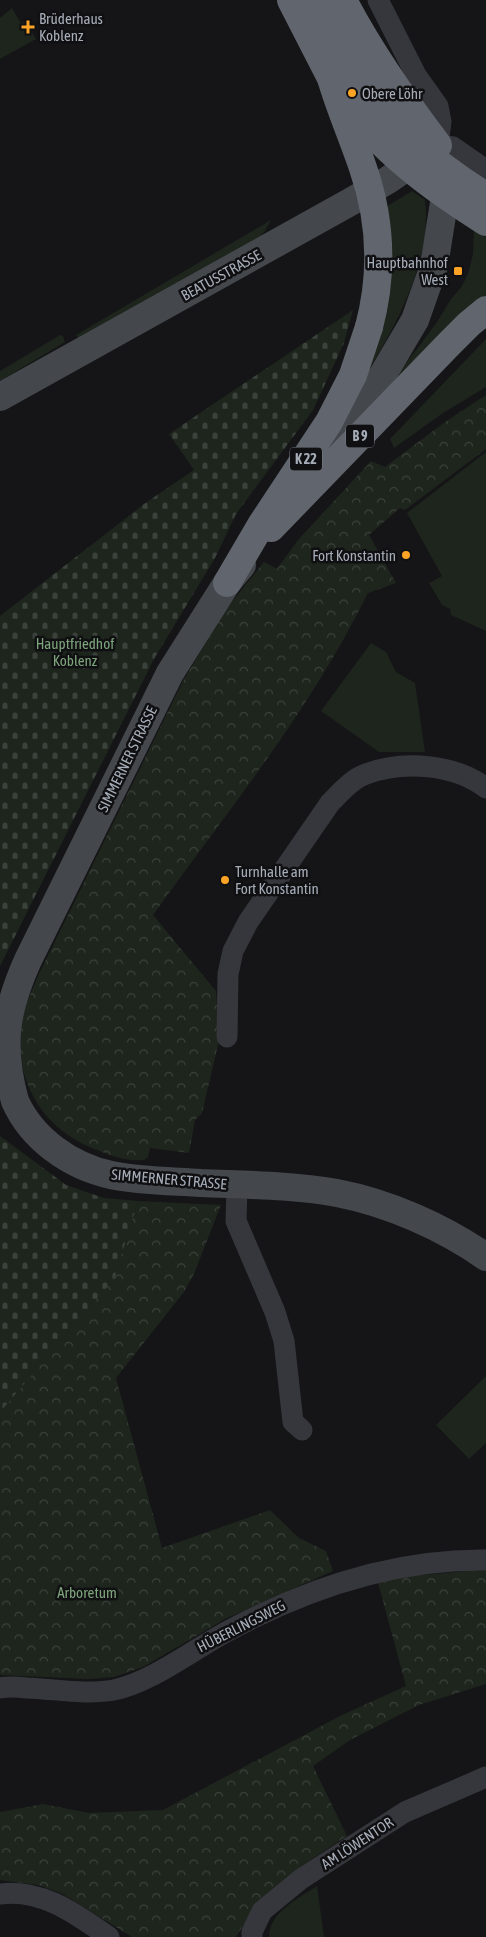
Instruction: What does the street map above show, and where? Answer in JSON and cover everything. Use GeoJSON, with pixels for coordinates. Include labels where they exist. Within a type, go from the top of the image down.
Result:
{"type":"FeatureCollection","features":[{"type":"Feature","properties":{"kind":"highway"},"geometry":{"type":"LineString","coordinates":[[291,0],[330,78],[360,117],[400,159],[429,183],[486,222]]}},
{"type":"Feature","properties":{"kind":"highway"},"geometry":{"type":"LineString","coordinates":[[314,0],[343,56],[359,82],[385,113],[432,158],[486,196]]}},
{"type":"Feature","properties":{"kind":"highway"},"geometry":{"type":"LineString","coordinates":[[343,0],[361,35],[404,101],[438,145]]}},
{"type":"Feature","properties":{"kind":"highway","name":"K 22"},"geometry":{"type":"LineString","coordinates":[[227,583],[261,525],[329,422],[353,375],[373,312],[379,259],[377,228],[364,170],[330,78]]}},
{"type":"Feature","properties":{"kind":"highway","name":"B 9"},"geometry":{"type":"LineString","coordinates":[[271,528],[449,344],[486,310]]}},
{"type":"Feature","properties":{"kind":"street"},"geometry":{"type":"LineString","coordinates":[[378,0],[416,75],[438,106],[441,122],[438,145],[453,147],[486,170]]}},
{"type":"Feature","properties":{"kind":"street","name":"BEATUSSTRASSE"},"geometry":{"type":"LineString","coordinates":[[0,397],[328,215],[403,170],[438,145]]}},
{"type":"Feature","properties":{"kind":"street","name":"SIMMERNER STRASSE"},"geometry":{"type":"LineString","coordinates":[[438,145],[446,190],[442,227],[434,266],[415,320],[382,376],[271,528],[227,583],[170,673],[13,994],[4,1023],[3,1053],[8,1084],[20,1111],[34,1131],[50,1147],[77,1163],[118,1176],[151,1180],[295,1188],[338,1193],[382,1206],[423,1222],[450,1235],[486,1257]]}},
{"type":"Feature","properties":{"kind":"street","name":"SIMMERNER STRASSE"},"geometry":{"type":"LineString","coordinates":[[403,170],[430,194],[437,204],[442,227]]}},
{"type":"Feature","properties":{"kind":"street"},"geometry":{"type":"LineString","coordinates":[[226,1037],[228,974],[233,951],[248,922],[330,803],[347,786],[365,774],[407,767],[434,768],[459,774],[475,780],[486,788]]}},
{"type":"Feature","properties":{"kind":"street","name":"SIMMERNER STRASSE"},"geometry":{"type":"LineString","coordinates":[[238,1185],[236,1221],[284,1341],[293,1422],[302,1430]]}},
{"type":"Feature","properties":{"kind":"street","name":"HÜBERLINGSWEG"},"geometry":{"type":"LineString","coordinates":[[0,1688],[87,1692],[114,1690],[144,1679],[227,1631],[279,1605],[340,1582],[408,1566],[458,1560],[486,1560]]}},
{"type":"Feature","properties":{"kind":"street","name":"AM LÖWENTOR"},"geometry":{"type":"LineString","coordinates":[[252,1937],[252,1932],[262,1911],[301,1879],[405,1812],[486,1777]]}},
{"type":"Feature","properties":{"kind":"street"},"geometry":{"type":"LineString","coordinates":[[0,1894],[38,1897],[68,1909],[109,1937]]}},
{"type":"Feature","properties":{"kind":"green space"},"geometry":{"type":"Polygon","coordinates":[[[12,8],[21,23],[25,21],[36,39],[0,59],[0,18],[12,8]]]}},
{"type":"Feature","properties":{"kind":"green space"},"geometry":{"type":"Polygon","coordinates":[[[412,191],[425,200],[426,224],[423,249],[416,274],[396,322],[358,387],[384,208],[412,191]]]}},
{"type":"Feature","properties":{"kind":"green space"},"geometry":{"type":"Polygon","coordinates":[[[271,220],[265,231],[256,240],[79,339],[76,335],[271,220]]]}},
{"type":"Feature","properties":{"kind":"green space"},"geometry":{"type":"Polygon","coordinates":[[[474,229],[486,237],[486,295],[479,299],[357,426],[420,345],[462,286],[468,274],[473,254],[474,229]]]}},
{"type":"Feature","properties":{"kind":"green space","name":"Hauptfriedhof Koblenz"},"geometry":{"type":"Polygon","coordinates":[[[353,310],[344,343],[313,410],[236,514],[215,558],[154,659],[0,966],[0,616],[144,504],[194,470],[169,434],[353,310]]]}},
{"type":"Feature","properties":{"kind":"green space"},"geometry":{"type":"Polygon","coordinates":[[[60,335],[63,336],[65,342],[0,381],[0,371],[60,335]]]}},
{"type":"Feature","properties":{"kind":"green space"},"geometry":{"type":"Polygon","coordinates":[[[486,339],[486,387],[443,413],[394,448],[390,439],[486,339]]]}},
{"type":"Feature","properties":{"kind":"green space"},"geometry":{"type":"Polygon","coordinates":[[[486,395],[486,449],[405,510],[400,508],[369,535],[396,583],[368,593],[321,678],[295,718],[153,915],[216,991],[219,1041],[202,1113],[195,1120],[189,1153],[150,1148],[148,1157],[144,1160],[131,1160],[105,1153],[74,1139],[58,1127],[45,1113],[34,1098],[26,1080],[21,1062],[22,1016],[37,978],[184,679],[227,608],[264,562],[277,569],[298,540],[371,461],[385,467],[445,422],[486,395]]]}},
{"type":"Feature","properties":{"kind":"green space"},"geometry":{"type":"Polygon","coordinates":[[[486,452],[486,631],[451,615],[450,609],[442,605],[429,583],[442,576],[407,513],[486,452]]]}},
{"type":"Feature","properties":{"kind":"green space"},"geometry":{"type":"Polygon","coordinates":[[[371,643],[386,652],[396,672],[415,683],[425,752],[379,752],[321,711],[371,643]]]}},
{"type":"Feature","properties":{"kind":"green space"},"geometry":{"type":"Polygon","coordinates":[[[0,1136],[66,1185],[104,1198],[138,1201],[114,1279],[0,1412],[0,1136]]]}},
{"type":"Feature","properties":{"kind":"green space","name":"Arboretum"},"geometry":{"type":"Polygon","coordinates":[[[138,1201],[221,1205],[194,1274],[184,1292],[116,1378],[162,1548],[270,1510],[299,1538],[326,1551],[333,1571],[225,1619],[143,1667],[114,1677],[88,1679],[0,1675],[0,1412],[113,1279],[138,1201]]]}},
{"type":"Feature","properties":{"kind":"green space"},"geometry":{"type":"Polygon","coordinates":[[[486,1376],[486,1443],[469,1459],[436,1425],[486,1376]]]}},
{"type":"Feature","properties":{"kind":"green space"},"geometry":{"type":"Polygon","coordinates":[[[486,1571],[486,1684],[419,1705],[350,1740],[313,1766],[347,1836],[285,1879],[259,1905],[236,1937],[132,1937],[61,1893],[38,1885],[0,1880],[0,1812],[43,1804],[89,1813],[163,1810],[340,1716],[406,1686],[377,1579],[486,1571]]]}},
{"type":"Feature","properties":{"kind":"green space"},"geometry":{"type":"Polygon","coordinates":[[[317,1886],[324,1937],[269,1937],[274,1920],[280,1913],[317,1886]]]}},
{"type":"Feature","properties":{"kind":"place","name":"Brüderhaus Koblenz"},"geometry":{"type":"Point","coordinates":[28,27]}},
{"type":"Feature","properties":{"kind":"place","name":"Obere Löhr"},"geometry":{"type":"Point","coordinates":[352,93]}},
{"type":"Feature","properties":{"kind":"place","name":"Hauptbahnhof West"},"geometry":{"type":"Point","coordinates":[458,271]}},
{"type":"Feature","properties":{"kind":"place","name":"Fort Konstantin"},"geometry":{"type":"Point","coordinates":[406,555]}},
{"type":"Feature","properties":{"kind":"place","name":"Turnhalle am Fort Konstantin"},"geometry":{"type":"Point","coordinates":[225,880]}}]}
